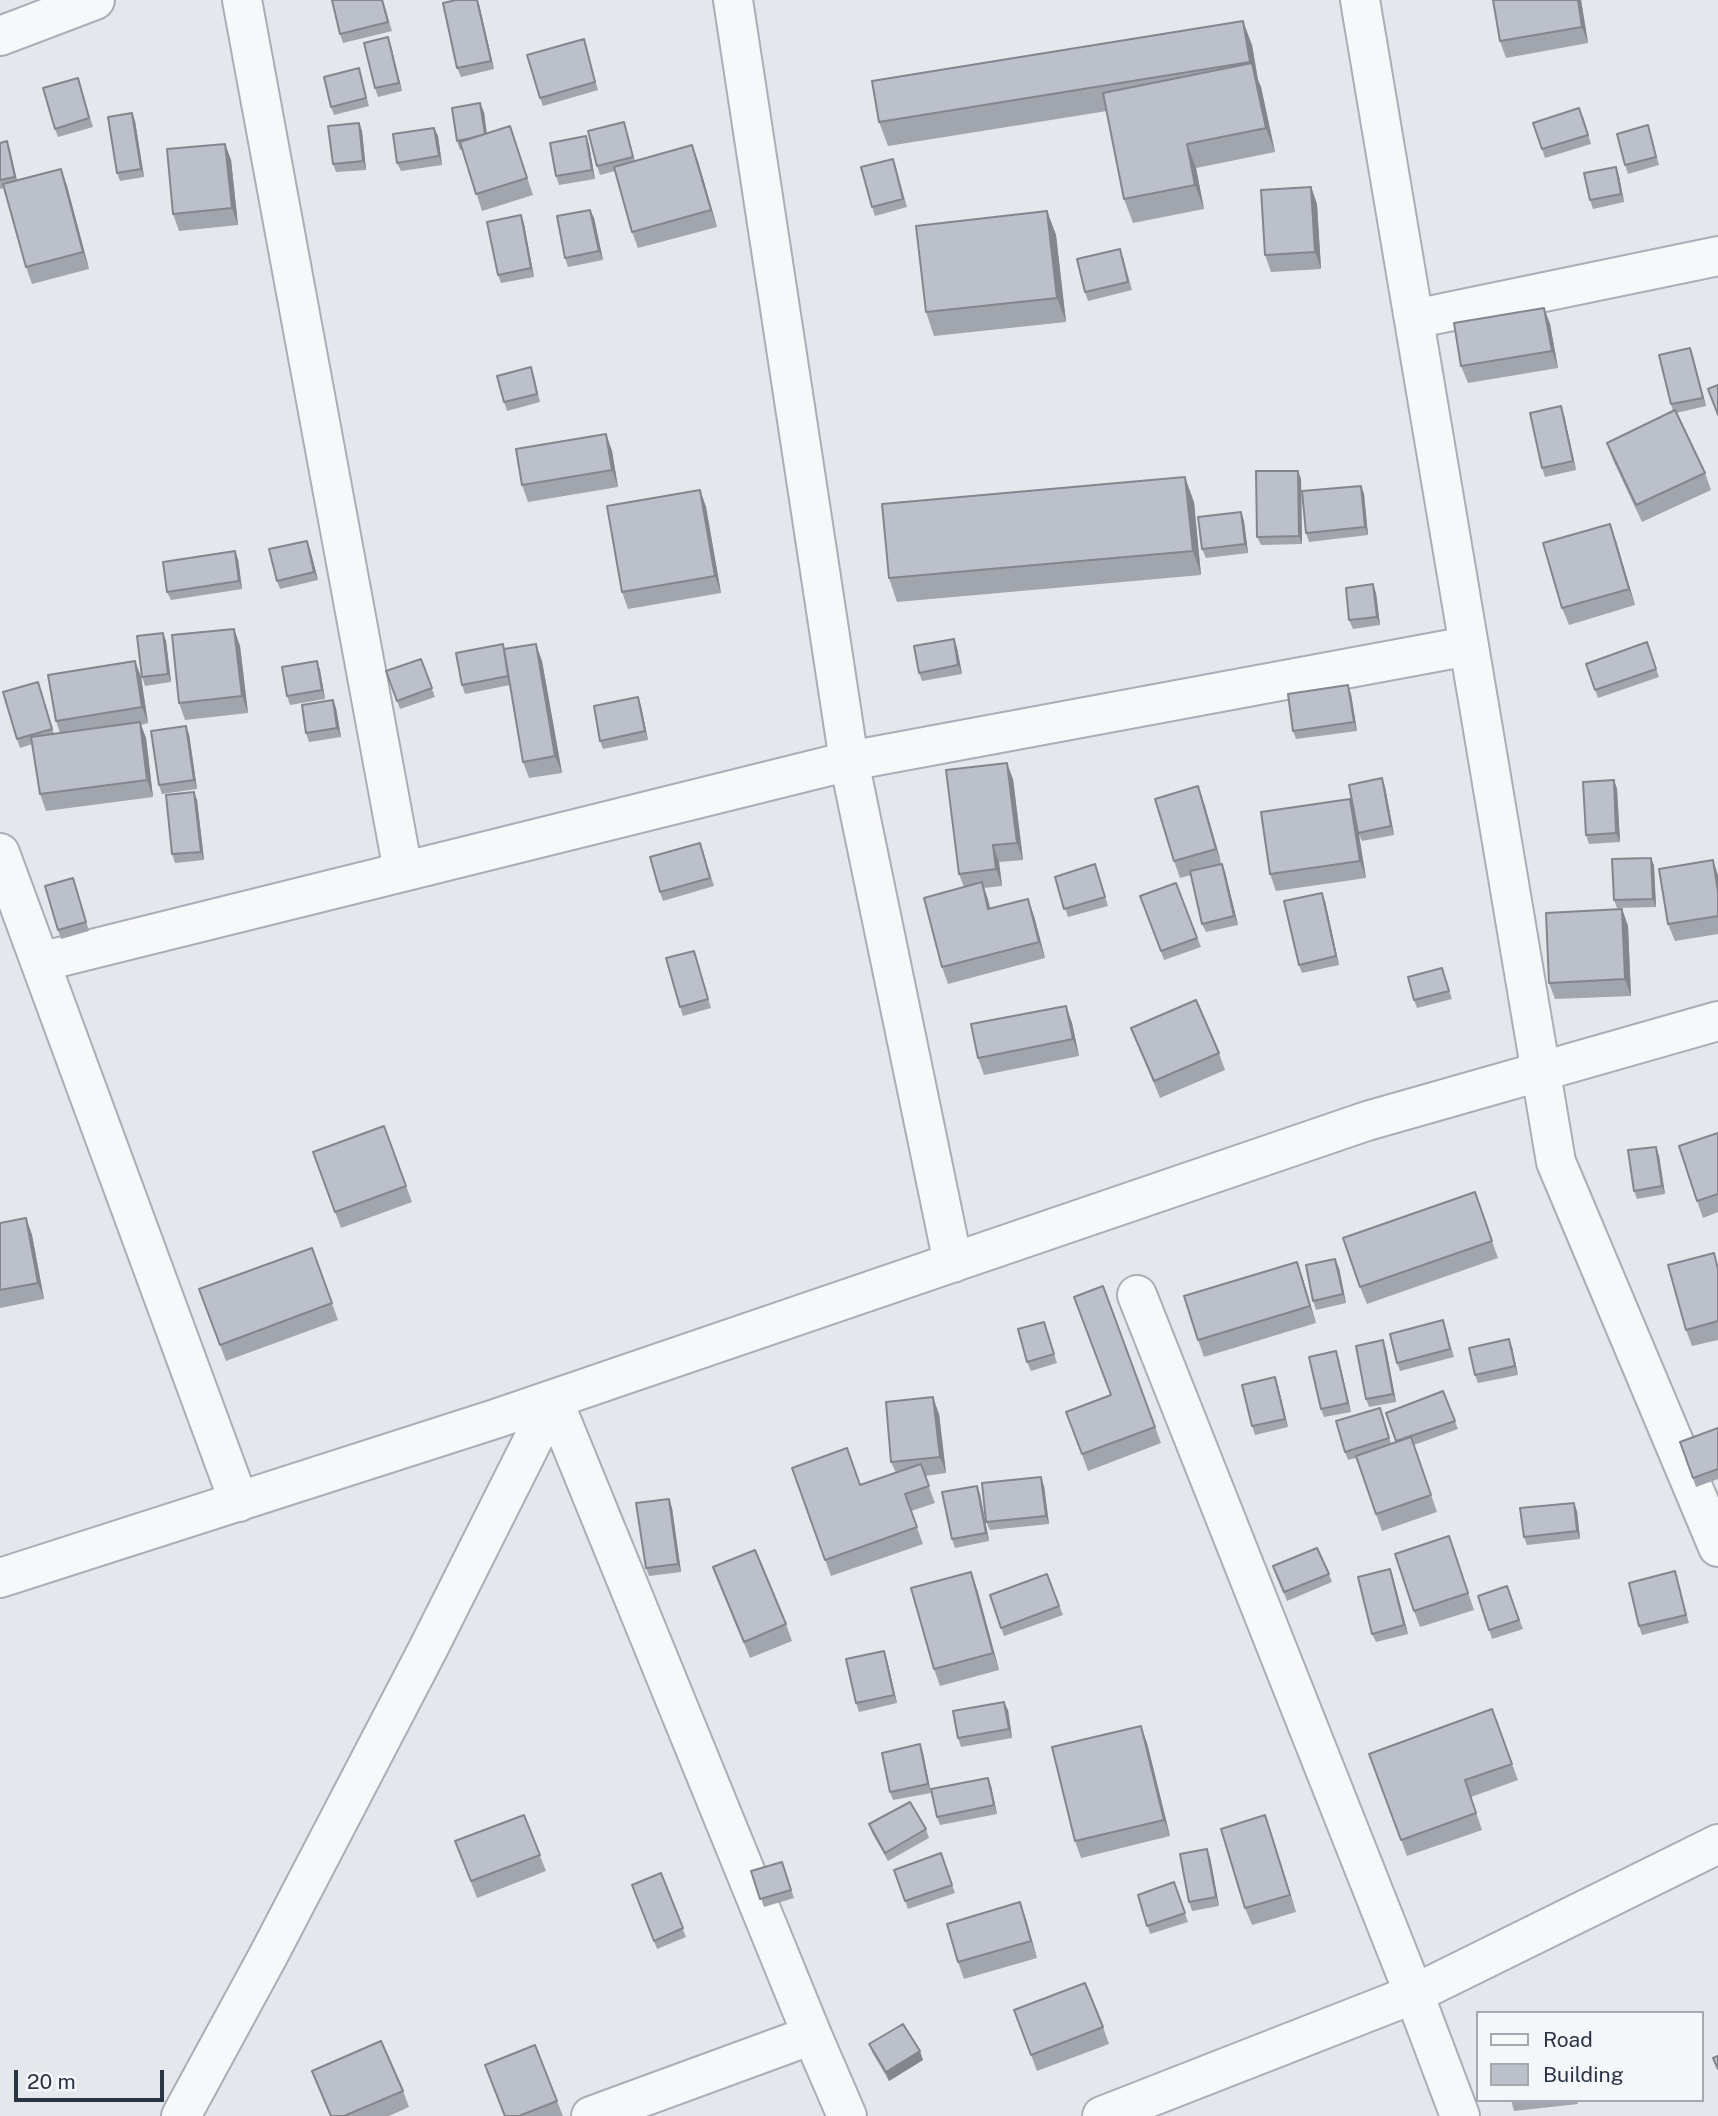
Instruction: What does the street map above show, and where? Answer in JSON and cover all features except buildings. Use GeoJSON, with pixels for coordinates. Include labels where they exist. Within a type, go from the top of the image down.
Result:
{"type":"FeatureCollection","features":[{"type":"Feature","properties":{"kind":"street"},"geometry":{"type":"LineString","coordinates":[[0,36],[95,0]]}},
{"type":"Feature","properties":{"kind":"street"},"geometry":{"type":"LineString","coordinates":[[242,0],[403,871]]}},
{"type":"Feature","properties":{"kind":"street"},"geometry":{"type":"LineString","coordinates":[[733,0],[849,761],[953,1263]]}},
{"type":"Feature","properties":{"kind":"street"},"geometry":{"type":"LineString","coordinates":[[1360,0],[1556,1162],[1718,1547]]}},
{"type":"Feature","properties":{"kind":"street"},"geometry":{"type":"LineString","coordinates":[[1414,319],[1718,256]]}},
{"type":"Feature","properties":{"kind":"street"},"geometry":{"type":"LineString","coordinates":[[40,962],[849,761],[1468,646]]}},
{"type":"Feature","properties":{"kind":"street"},"geometry":{"type":"LineString","coordinates":[[0,853],[239,1502]]}},
{"type":"Feature","properties":{"kind":"street"},"geometry":{"type":"LineString","coordinates":[[0,1578],[552,1400],[1367,1121],[1718,1021]]}},
{"type":"Feature","properties":{"kind":"street"},"geometry":{"type":"LineString","coordinates":[[1137,1295],[1460,2116]]}},
{"type":"Feature","properties":{"kind":"street"},"geometry":{"type":"LineString","coordinates":[[552,1400],[847,2116]]}},
{"type":"Feature","properties":{"kind":"street"},"geometry":{"type":"LineString","coordinates":[[181,2116],[409,1686],[552,1400]]}},
{"type":"Feature","properties":{"kind":"street"},"geometry":{"type":"LineString","coordinates":[[1102,2116],[1414,1994],[1718,1844]]}},
{"type":"Feature","properties":{"kind":"street"},"geometry":{"type":"LineString","coordinates":[[591,2116],[812,2035]]}}]}
